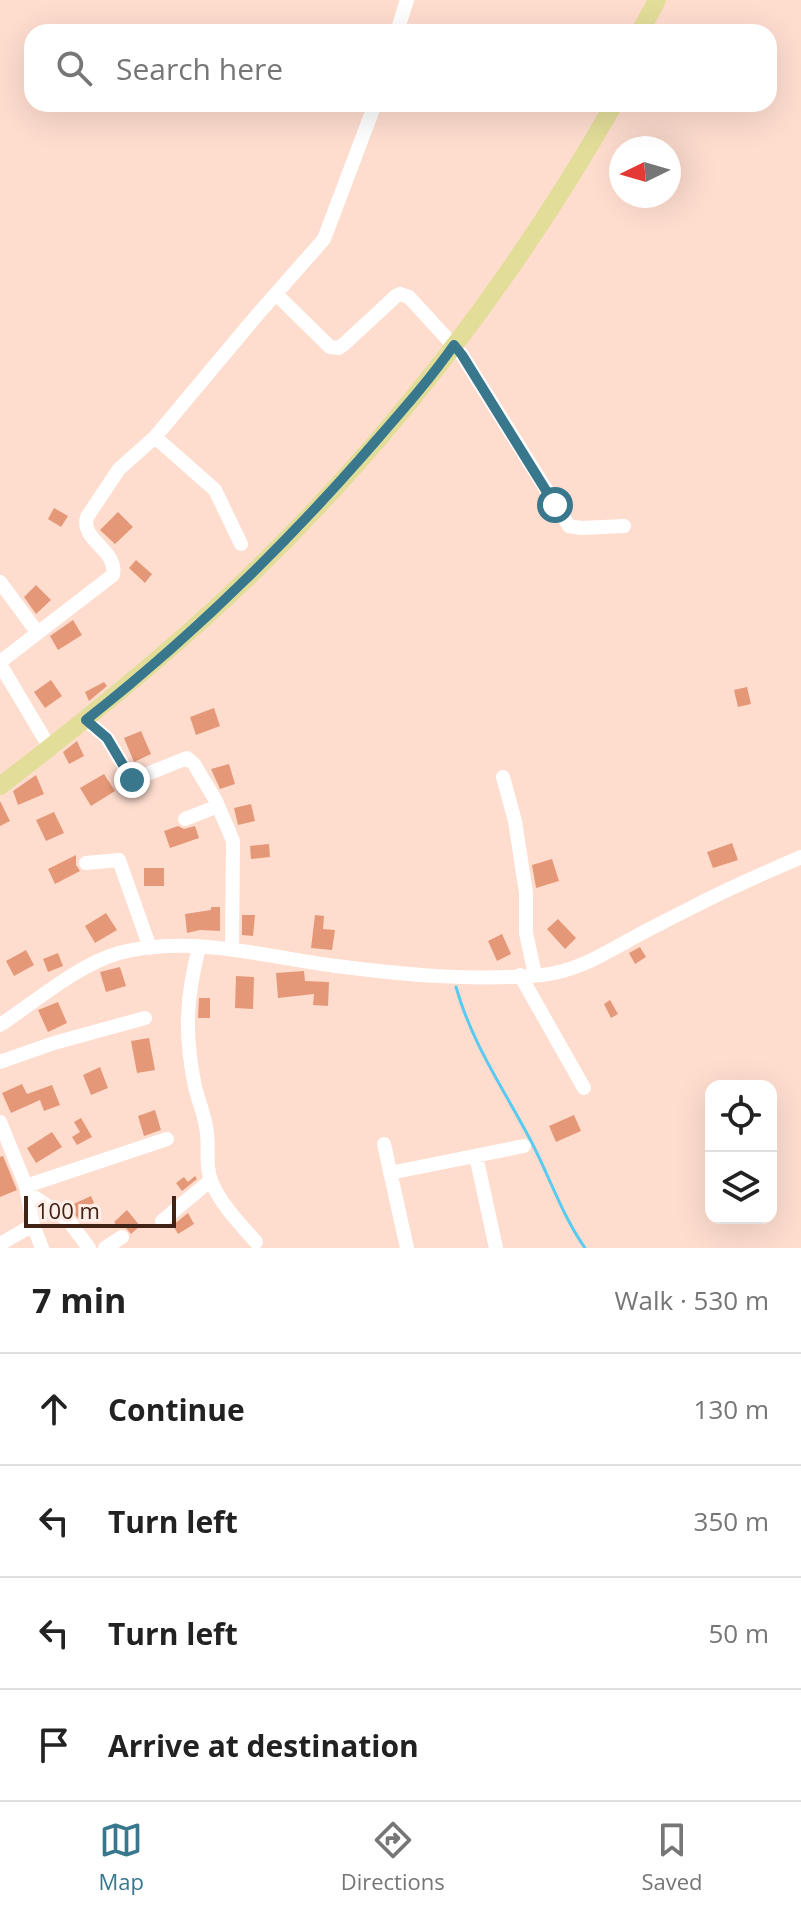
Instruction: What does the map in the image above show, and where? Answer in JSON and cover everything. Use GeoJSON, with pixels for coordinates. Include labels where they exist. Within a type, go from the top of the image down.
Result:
{"type":"FeatureCollection","features":[{"type":"Feature","properties":{"kind":"main road"},"geometry":{"type":"LineString","coordinates":[[644,24],[657,0]]}},
{"type":"Feature","properties":{"kind":"main road"},"geometry":{"type":"LineString","coordinates":[[657,24],[669,0]]}},
{"type":"Feature","properties":{"kind":"main road"},"geometry":{"type":"LineString","coordinates":[[0,772],[135,664],[248,562],[352,451],[450,341],[596,112]]}},
{"type":"Feature","properties":{"kind":"main road"},"geometry":{"type":"LineString","coordinates":[[0,786],[86,720],[185,636],[275,550],[379,437],[540,224],[609,112]]}},
{"type":"Feature","properties":{"kind":"street"},"geometry":{"type":"LineString","coordinates":[[400,24],[407,0]]}},
{"type":"Feature","properties":{"kind":"street"},"geometry":{"type":"LineString","coordinates":[[44,738],[0,663],[113,575],[115,569],[111,558],[87,530],[85,520],[119,469],[155,437],[324,239],[372,112]]}},
{"type":"Feature","properties":{"kind":"street"},"geometry":{"type":"LineString","coordinates":[[276,294],[330,347],[335,348],[343,345],[400,294],[415,302],[462,355],[572,528],[624,526]]}},
{"type":"Feature","properties":{"kind":"street"},"geometry":{"type":"LineString","coordinates":[[155,437],[215,490],[241,544]]}},
{"type":"Feature","properties":{"kind":"street"},"geometry":{"type":"LineString","coordinates":[[0,582],[37,632]]}},
{"type":"Feature","properties":{"kind":"street"},"geometry":{"type":"LineString","coordinates":[[86,720],[107,738],[129,778],[137,779],[187,758],[194,764],[218,806],[234,848],[232,949]]}},
{"type":"Feature","properties":{"kind":"street"},"geometry":{"type":"LineString","coordinates":[[503,777],[517,835],[526,893],[528,975],[584,1088]]}},
{"type":"Feature","properties":{"kind":"street"},"geometry":{"type":"LineString","coordinates":[[185,819],[218,806]]}},
{"type":"Feature","properties":{"kind":"street"},"geometry":{"type":"LineString","coordinates":[[0,1025],[98,961],[119,953],[150,948],[232,949],[335,966],[432,977],[568,971],[599,958],[707,899],[801,857]]}},
{"type":"Feature","properties":{"kind":"street"},"geometry":{"type":"LineString","coordinates":[[86,863],[119,860],[150,948]]}},
{"type":"Feature","properties":{"kind":"street"},"geometry":{"type":"LineString","coordinates":[[199,947],[186,1013],[196,1087],[207,1134],[211,1180],[229,1212],[256,1242]]}},
{"type":"Feature","properties":{"kind":"street"},"geometry":{"type":"LineString","coordinates":[[0,1062],[54,1043],[145,1018]]}},
{"type":"Feature","properties":{"kind":"street"},"geometry":{"type":"LineString","coordinates":[[0,1122],[26,1189],[33,1225],[42,1248]]}},
{"type":"Feature","properties":{"kind":"street"},"geometry":{"type":"LineString","coordinates":[[26,1189],[167,1139]]}},
{"type":"Feature","properties":{"kind":"street"},"geometry":{"type":"LineString","coordinates":[[384,1144],[407,1248]]}},
{"type":"Feature","properties":{"kind":"street"},"geometry":{"type":"LineString","coordinates":[[390,1173],[524,1146]]}},
{"type":"Feature","properties":{"kind":"street"},"geometry":{"type":"LineString","coordinates":[[476,1156],[496,1248]]}},
{"type":"Feature","properties":{"kind":"street"},"geometry":{"type":"LineString","coordinates":[[162,1221],[211,1180]]}},
{"type":"Feature","properties":{"kind":"street"},"geometry":{"type":"LineString","coordinates":[[26,1189],[68,1220],[89,1248]]}},
{"type":"Feature","properties":{"kind":"street"},"geometry":{"type":"LineString","coordinates":[[0,1244],[33,1225]]}},
{"type":"Feature","properties":{"kind":"street"},"geometry":{"type":"LineString","coordinates":[[105,1248],[122,1237]]}},
{"type":"Feature","properties":{"kind":"building"},"geometry":{"type":"Polygon","coordinates":[[[54,508],[68,516],[61,527],[48,519],[54,508]]]}},
{"type":"Feature","properties":{"kind":"building"},"geometry":{"type":"Polygon","coordinates":[[[118,512],[133,527],[115,544],[100,530],[118,512]]]}},
{"type":"Feature","properties":{"kind":"building"},"geometry":{"type":"Polygon","coordinates":[[[136,560],[152,574],[145,583],[129,568],[136,560]]]}},
{"type":"Feature","properties":{"kind":"building"},"geometry":{"type":"Polygon","coordinates":[[[36,585],[51,600],[36,614],[24,597],[36,585]]]}},
{"type":"Feature","properties":{"kind":"building"},"geometry":{"type":"Polygon","coordinates":[[[73,620],[82,635],[58,650],[50,636],[73,620]]]}},
{"type":"Feature","properties":{"kind":"building"},"geometry":{"type":"Polygon","coordinates":[[[51,680],[62,696],[45,708],[34,692],[51,680]]]}},
{"type":"Feature","properties":{"kind":"building"},"geometry":{"type":"Polygon","coordinates":[[[104,682],[107,686],[89,701],[85,692],[104,682]]]}},
{"type":"Feature","properties":{"kind":"building"},"geometry":{"type":"Polygon","coordinates":[[[747,687],[751,704],[738,707],[734,690],[747,687]]]}},
{"type":"Feature","properties":{"kind":"building"},"geometry":{"type":"Polygon","coordinates":[[[214,708],[220,726],[196,735],[190,717],[214,708]]]}},
{"type":"Feature","properties":{"kind":"building"},"geometry":{"type":"Polygon","coordinates":[[[141,731],[151,754],[134,762],[124,738],[141,731]]]}},
{"type":"Feature","properties":{"kind":"building"},"geometry":{"type":"Polygon","coordinates":[[[77,741],[84,756],[69,764],[63,752],[77,741]]]}},
{"type":"Feature","properties":{"kind":"building"},"geometry":{"type":"Polygon","coordinates":[[[229,764],[235,784],[220,789],[211,769],[229,764]]]}},
{"type":"Feature","properties":{"kind":"building"},"geometry":{"type":"Polygon","coordinates":[[[104,774],[115,791],[91,806],[80,788],[104,774]]]}},
{"type":"Feature","properties":{"kind":"building"},"geometry":{"type":"Polygon","coordinates":[[[36,775],[44,794],[18,805],[13,791],[36,775]]]}},
{"type":"Feature","properties":{"kind":"building"},"geometry":{"type":"Polygon","coordinates":[[[0,801],[10,821],[0,826],[0,801]]]}},
{"type":"Feature","properties":{"kind":"building"},"geometry":{"type":"Polygon","coordinates":[[[251,804],[255,821],[238,825],[234,808],[251,804]]]}},
{"type":"Feature","properties":{"kind":"building"},"geometry":{"type":"Polygon","coordinates":[[[54,812],[64,833],[46,841],[36,820],[54,812]]]}},
{"type":"Feature","properties":{"kind":"building"},"geometry":{"type":"Polygon","coordinates":[[[178,826],[184,829],[195,826],[199,838],[170,848],[164,831],[178,826]]]}},
{"type":"Feature","properties":{"kind":"building"},"geometry":{"type":"Polygon","coordinates":[[[732,843],[738,860],[713,868],[707,852],[732,843]]]}},
{"type":"Feature","properties":{"kind":"building"},"geometry":{"type":"Polygon","coordinates":[[[269,844],[270,857],[251,859],[250,846],[269,844]]]}},
{"type":"Feature","properties":{"kind":"building"},"geometry":{"type":"Polygon","coordinates":[[[76,855],[76,865],[80,871],[55,884],[48,869],[76,855]]]}},
{"type":"Feature","properties":{"kind":"building"},"geometry":{"type":"Polygon","coordinates":[[[552,859],[559,881],[536,888],[532,865],[552,859]]]}},
{"type":"Feature","properties":{"kind":"building"},"geometry":{"type":"Polygon","coordinates":[[[144,868],[164,868],[164,886],[144,886],[144,868]]]}},
{"type":"Feature","properties":{"kind":"building"},"geometry":{"type":"Polygon","coordinates":[[[211,907],[220,907],[220,931],[187,933],[185,914],[211,910],[211,907]]]}},
{"type":"Feature","properties":{"kind":"building"},"geometry":{"type":"Polygon","coordinates":[[[106,913],[117,930],[95,943],[85,926],[106,913]]]}},
{"type":"Feature","properties":{"kind":"building"},"geometry":{"type":"Polygon","coordinates":[[[242,915],[255,915],[253,936],[242,935],[242,915]]]}},
{"type":"Feature","properties":{"kind":"building"},"geometry":{"type":"Polygon","coordinates":[[[315,915],[324,916],[323,929],[335,930],[332,950],[311,948],[315,915]]]}},
{"type":"Feature","properties":{"kind":"building"},"geometry":{"type":"Polygon","coordinates":[[[558,919],[576,938],[565,949],[547,929],[558,919]]]}},
{"type":"Feature","properties":{"kind":"building"},"geometry":{"type":"Polygon","coordinates":[[[502,934],[511,954],[497,961],[488,941],[502,934]]]}},
{"type":"Feature","properties":{"kind":"building"},"geometry":{"type":"Polygon","coordinates":[[[640,947],[646,957],[635,964],[629,953],[640,947]]]}},
{"type":"Feature","properties":{"kind":"building"},"geometry":{"type":"Polygon","coordinates":[[[26,950],[34,965],[14,976],[6,961],[26,950]]]}},
{"type":"Feature","properties":{"kind":"building"},"geometry":{"type":"Polygon","coordinates":[[[58,953],[63,966],[48,972],[43,959],[58,953]]]}},
{"type":"Feature","properties":{"kind":"building"},"geometry":{"type":"Polygon","coordinates":[[[120,967],[126,986],[106,992],[100,972],[120,967]]]}},
{"type":"Feature","properties":{"kind":"building"},"geometry":{"type":"Polygon","coordinates":[[[304,971],[305,981],[329,982],[328,1006],[313,1005],[314,994],[278,998],[276,973],[304,971]]]}},
{"type":"Feature","properties":{"kind":"building"},"geometry":{"type":"Polygon","coordinates":[[[236,976],[254,977],[253,1009],[235,1008],[236,976]]]}},
{"type":"Feature","properties":{"kind":"building"},"geometry":{"type":"Polygon","coordinates":[[[199,998],[210,998],[210,1018],[198,1018],[199,998]]]}},
{"type":"Feature","properties":{"kind":"building"},"geometry":{"type":"Polygon","coordinates":[[[610,1000],[618,1014],[611,1018],[604,1004],[610,1000]]]}},
{"type":"Feature","properties":{"kind":"building"},"geometry":{"type":"Polygon","coordinates":[[[58,1002],[67,1023],[48,1032],[38,1010],[58,1002]]]}},
{"type":"Feature","properties":{"kind":"building"},"geometry":{"type":"Polygon","coordinates":[[[149,1038],[155,1070],[137,1073],[131,1041],[149,1038]]]}},
{"type":"Feature","properties":{"kind":"building"},"geometry":{"type":"Polygon","coordinates":[[[100,1067],[108,1088],[91,1095],[83,1075],[100,1067]]]}},
{"type":"Feature","properties":{"kind":"building"},"geometry":{"type":"Polygon","coordinates":[[[22,1084],[27,1094],[52,1085],[60,1105],[44,1111],[40,1100],[11,1113],[2,1093],[22,1084]]]}},
{"type":"Feature","properties":{"kind":"building"},"geometry":{"type":"Polygon","coordinates":[[[155,1110],[161,1130],[144,1136],[138,1116],[155,1110]]]}},
{"type":"Feature","properties":{"kind":"building"},"geometry":{"type":"Polygon","coordinates":[[[574,1115],[581,1131],[556,1142],[549,1126],[574,1115]]]}},
{"type":"Feature","properties":{"kind":"building"},"geometry":{"type":"Polygon","coordinates":[[[81,1118],[92,1137],[77,1145],[72,1137],[80,1132],[74,1122],[81,1118]]]}},
{"type":"Feature","properties":{"kind":"building"},"geometry":{"type":"Polygon","coordinates":[[[52,1132],[62,1147],[36,1163],[27,1148],[52,1132]]]}},
{"type":"Feature","properties":{"kind":"building"},"geometry":{"type":"Polygon","coordinates":[[[3,1156],[17,1190],[0,1197],[0,1157],[3,1156]]]}},
{"type":"Feature","properties":{"kind":"building"},"geometry":{"type":"Polygon","coordinates":[[[195,1176],[197,1179],[182,1191],[176,1183],[184,1177],[188,1182],[195,1176]]]}},
{"type":"Feature","properties":{"kind":"building"},"geometry":{"type":"Polygon","coordinates":[[[91,1196],[94,1203],[83,1208],[86,1215],[79,1219],[67,1207],[91,1196]]]}},
{"type":"Feature","properties":{"kind":"building"},"geometry":{"type":"Polygon","coordinates":[[[127,1210],[140,1226],[131,1234],[114,1222],[127,1210]]]}},
{"type":"Feature","properties":{"kind":"building"},"geometry":{"type":"Polygon","coordinates":[[[188,1213],[194,1224],[178,1234],[173,1225],[188,1213]]]}},
{"type":"Feature","properties":{"kind":"waterway"},"geometry":{"type":"LineString","coordinates":[[456,987],[480,1048],[585,1248]]}},
{"type":"Feature","properties":{"kind":"route"},"geometry":{"type":"LineString","coordinates":[[132,780],[107,738],[86,720],[226,599],[304,520],[415,395],[454,345],[555,505]]}}]}
